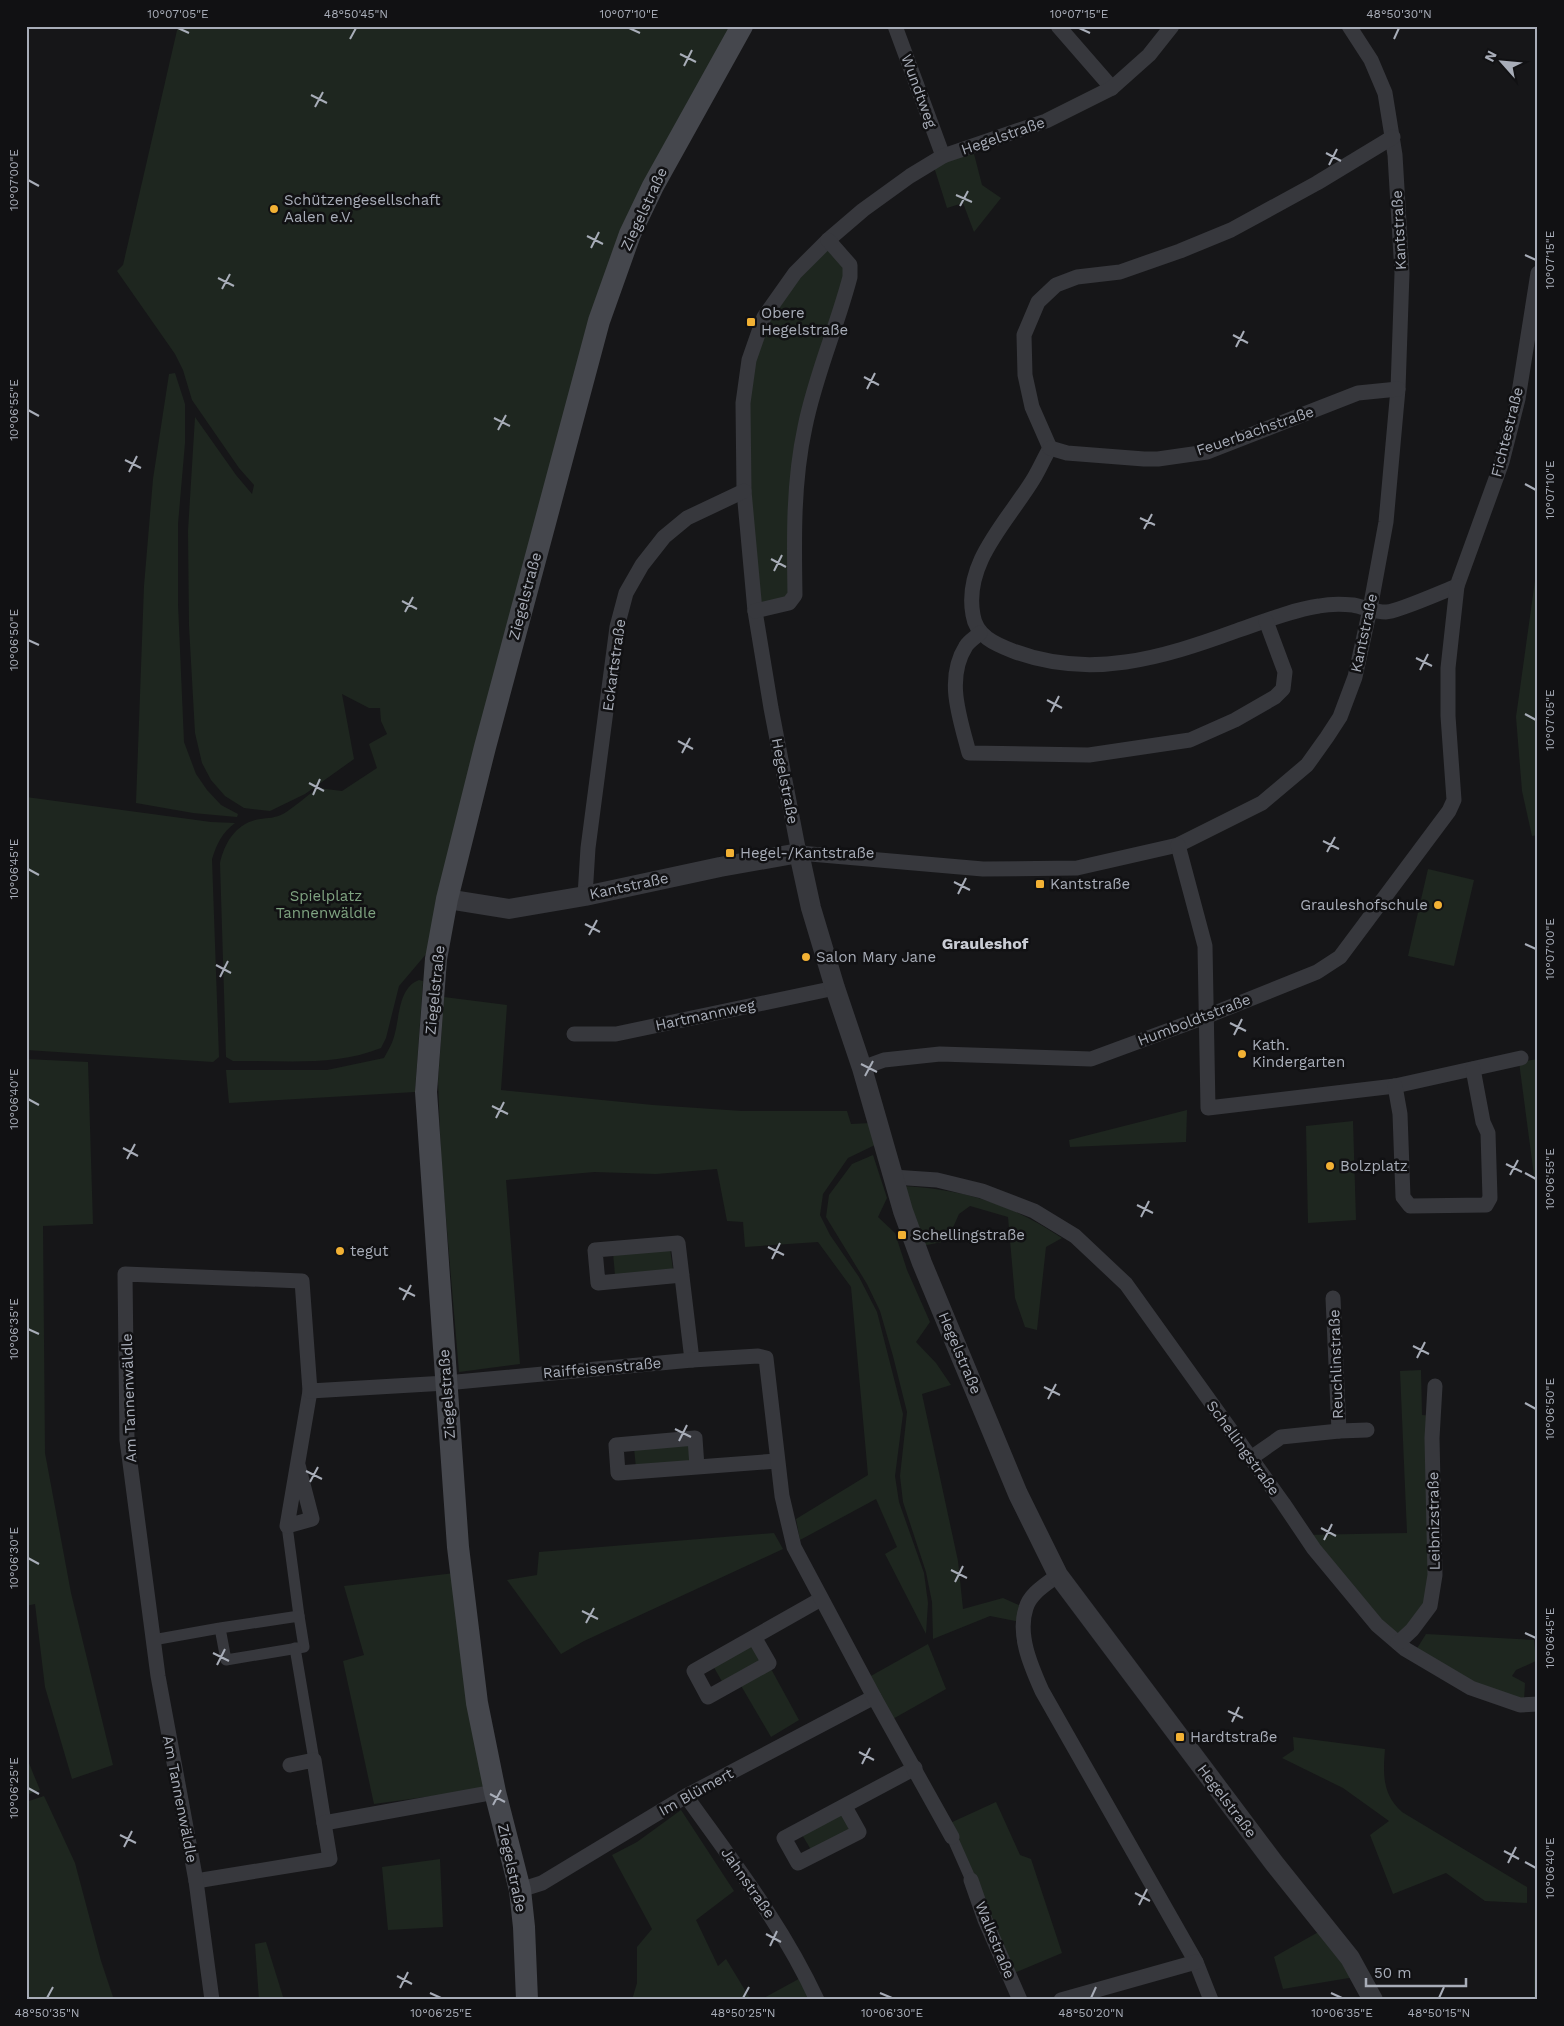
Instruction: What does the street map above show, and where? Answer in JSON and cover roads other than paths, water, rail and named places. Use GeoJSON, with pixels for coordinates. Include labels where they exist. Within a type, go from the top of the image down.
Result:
{"type":"FeatureCollection","features":[{"type":"Feature","properties":{"kind":"main road","name":"Ziegelstraße"},"geometry":{"type":"LineString","coordinates":[[527,2000],[524,1927],[520,1890],[494,1792],[474,1684],[458,1547],[426,1092],[436,959],[447,899],[485,747],[599,321],[630,234],[653,186],[742,26]]}},
{"type":"Feature","properties":{"kind":"street","name":"Wundtweg"},"geometry":{"type":"LineString","coordinates":[[895,26],[943,156]]}},
{"type":"Feature","properties":{"kind":"street"},"geometry":{"type":"LineString","coordinates":[[1058,26],[1112,88]]}},
{"type":"Feature","properties":{"kind":"street","name":"Hegelstraße"},"geometry":{"type":"LineString","coordinates":[[1172,26],[1150,55],[1112,88],[1046,121],[943,156],[910,176],[863,210],[828,240],[795,273],[765,317],[749,360],[743,403],[744,491],[755,611],[771,708],[811,908],[862,1068],[893,1176],[922,1263],[1018,1494],[1058,1575],[1274,1863],[1350,1958],[1373,2000]]}},
{"type":"Feature","properties":{"kind":"street","name":"Kantstraße"},"geometry":{"type":"LineString","coordinates":[[447,899],[510,909],[585,896],[720,867],[799,853],[983,869],[1078,868],[1178,845],[1262,803],[1307,765],[1340,717],[1355,677],[1386,522],[1398,389],[1402,273],[1393,137],[1385,93],[1371,60],[1349,26]]}},
{"type":"Feature","properties":{"kind":"street"},"geometry":{"type":"LineString","coordinates":[[1393,137],[1317,184],[1231,230],[1180,251],[1120,272],[1077,277],[1056,284],[1038,302],[1024,335],[1025,374],[1032,407],[1050,448],[1034,478],[996,533],[980,562],[971,591],[973,617],[980,633],[996,645],[1032,658],[1082,665],[1137,662],[1266,620],[1319,606],[1351,605],[1387,612],[1457,586]]}},
{"type":"Feature","properties":{"kind":"street"},"geometry":{"type":"LineString","coordinates":[[755,611],[789,603],[795,595],[794,530],[800,457],[805,426],[850,276],[850,265],[828,240]]}},
{"type":"Feature","properties":{"kind":"street","name":"Fichtestraße"},"geometry":{"type":"LineString","coordinates":[[1449,811],[1454,800],[1448,716],[1448,668],[1457,586],[1504,453],[1518,399],[1538,273]]}},
{"type":"Feature","properties":{"kind":"street","name":"Feuerbachstraße"},"geometry":{"type":"LineString","coordinates":[[1050,448],[1066,453],[1144,459],[1158,459],[1207,452],[1358,393],[1398,389]]}},
{"type":"Feature","properties":{"kind":"street","name":"Eckartstraße"},"geometry":{"type":"LineString","coordinates":[[585,896],[588,848],[617,627],[626,593],[642,565],[664,537],[687,518],[744,491]]}},
{"type":"Feature","properties":{"kind":"street"},"geometry":{"type":"LineString","coordinates":[[980,633],[966,645],[955,674],[956,708],[969,753],[1089,755],[1190,740],[1235,720],[1275,697],[1283,689],[1285,672],[1266,620]]}},
{"type":"Feature","properties":{"kind":"street","name":"Humboldtstraße"},"geometry":{"type":"LineString","coordinates":[[862,1068],[884,1060],[940,1054],[1091,1059],[1205,1017],[1317,972],[1340,957],[1449,811]]}},
{"type":"Feature","properties":{"kind":"street"},"geometry":{"type":"LineString","coordinates":[[1178,845],[1205,946],[1208,1108],[1395,1086],[1521,1058]]}},
{"type":"Feature","properties":{"kind":"street","name":"Hartmannweg"},"geometry":{"type":"LineString","coordinates":[[574,1034],[616,1034],[835,988]]}},
{"type":"Feature","properties":{"kind":"street"},"geometry":{"type":"LineString","coordinates":[[1395,1086],[1400,1114],[1403,1197],[1410,1206],[1486,1205],[1490,1198],[1488,1134],[1483,1122],[1473,1069]]}},
{"type":"Feature","properties":{"kind":"street","name":"Schellingstraße"},"geometry":{"type":"LineString","coordinates":[[893,1176],[936,1180],[982,1191],[1034,1211],[1075,1236],[1126,1284],[1314,1549],[1371,1618],[1398,1643],[1471,1688],[1520,1705],[1538,1704]]}},
{"type":"Feature","properties":{"kind":"street"},"geometry":{"type":"LineString","coordinates":[[682,1275],[598,1283],[595,1250],[678,1242],[682,1275],[692,1360]]}},
{"type":"Feature","properties":{"kind":"street","name":"Am Tannenwäldle"},"geometry":{"type":"LineString","coordinates":[[212,2000],[196,1881],[170,1747],[153,1640],[127,1440],[126,1274],[302,1281],[310,1391]]}},
{"type":"Feature","properties":{"kind":"street","name":"Reuchlinstraße"},"geometry":{"type":"LineString","coordinates":[[1333,1298],[1339,1431]]}},
{"type":"Feature","properties":{"kind":"street","name":"Raiffeisenstraße"},"geometry":{"type":"LineString","coordinates":[[446,1383],[692,1360],[758,1356],[766,1358],[777,1461]]}},
{"type":"Feature","properties":{"kind":"street"},"geometry":{"type":"LineString","coordinates":[[220,1628],[226,1660],[304,1647],[287,1526],[310,1391],[446,1383]]}},
{"type":"Feature","properties":{"kind":"street","name":"Leibnizstraße"},"geometry":{"type":"LineString","coordinates":[[1398,1643],[1412,1630],[1430,1606],[1435,1575],[1432,1438],[1435,1386]]}},
{"type":"Feature","properties":{"kind":"street","name":"Reuchlinstraße"},"geometry":{"type":"LineString","coordinates":[[1251,1458],[1281,1437],[1367,1430]]}},
{"type":"Feature","properties":{"kind":"street"},"geometry":{"type":"LineString","coordinates":[[697,1467],[695,1438],[616,1445],[618,1474],[777,1461],[782,1496],[794,1547],[874,1697],[952,1837],[971,1880]]}},
{"type":"Feature","properties":{"kind":"street"},"geometry":{"type":"LineString","coordinates":[[287,1526],[312,1519],[298,1465]]}},
{"type":"Feature","properties":{"kind":"street"},"geometry":{"type":"LineString","coordinates":[[1058,1575],[1037,1591],[1026,1608],[1024,1632],[1029,1662],[1042,1691],[1196,1962],[1211,2000]]}},
{"type":"Feature","properties":{"kind":"street"},"geometry":{"type":"LineString","coordinates":[[754,1637],[769,1663],[708,1697],[694,1671],[821,1599]]}},
{"type":"Feature","properties":{"kind":"street"},"geometry":{"type":"LineString","coordinates":[[153,1640],[299,1616]]}},
{"type":"Feature","properties":{"kind":"street"},"geometry":{"type":"LineString","coordinates":[[196,1881],[330,1859],[295,1648]]}},
{"type":"Feature","properties":{"kind":"street","name":"Im Blümert"},"geometry":{"type":"LineString","coordinates":[[520,1890],[542,1883],[686,1796],[874,1697]]}},
{"type":"Feature","properties":{"kind":"street"},"geometry":{"type":"LineString","coordinates":[[290,1765],[314,1760]]}},
{"type":"Feature","properties":{"kind":"street"},"geometry":{"type":"LineString","coordinates":[[845,1807],[859,1832],[798,1863],[784,1838],[915,1768]]}},
{"type":"Feature","properties":{"kind":"street"},"geometry":{"type":"LineString","coordinates":[[324,1823],[494,1792]]}},
{"type":"Feature","properties":{"kind":"street","name":"Jahnstraße"},"geometry":{"type":"LineString","coordinates":[[686,1796],[790,1945],[817,2000]]}},
{"type":"Feature","properties":{"kind":"street","name":"Walkstraße"},"geometry":{"type":"LineString","coordinates":[[971,1880],[985,1920],[1020,2000]]}},
{"type":"Feature","properties":{"kind":"street"},"geometry":{"type":"LineString","coordinates":[[1061,2000],[1196,1962]]}},
{"type":"Feature","properties":{"kind":"place","name":"Schützengesellschaft Aalen e.V."},"geometry":{"type":"Point","coordinates":[274,209]}},
{"type":"Feature","properties":{"kind":"place","name":"Obere Hegelstraße"},"geometry":{"type":"Point","coordinates":[751,322]}},
{"type":"Feature","properties":{"kind":"place","name":"Hegel-/Kantstraße"},"geometry":{"type":"Point","coordinates":[730,853]}},
{"type":"Feature","properties":{"kind":"place","name":"Kantstraße"},"geometry":{"type":"Point","coordinates":[1040,884]}},
{"type":"Feature","properties":{"kind":"place","name":"Grauleshofschule"},"geometry":{"type":"Point","coordinates":[1438,905]}},
{"type":"Feature","properties":{"kind":"place","name":"Salon Mary Jane"},"geometry":{"type":"Point","coordinates":[806,957]}},
{"type":"Feature","properties":{"kind":"place","name":"Kath. Kindergarten"},"geometry":{"type":"Point","coordinates":[1242,1054]}},
{"type":"Feature","properties":{"kind":"place","name":"Bolzplatz"},"geometry":{"type":"Point","coordinates":[1330,1166]}},
{"type":"Feature","properties":{"kind":"place","name":"Schellingstraße"},"geometry":{"type":"Point","coordinates":[902,1235]}},
{"type":"Feature","properties":{"kind":"place","name":"tegut"},"geometry":{"type":"Point","coordinates":[340,1251]}},
{"type":"Feature","properties":{"kind":"place","name":"Hardtstraße"},"geometry":{"type":"Point","coordinates":[1180,1737]}},
{"type":"Feature","properties":{"kind":"district","name":"Grauleshof"},"geometry":{"type":"Point","coordinates":[985,943]}},
{"type":"Feature","properties":{"kind":"park label","name":"Spielplatz Tannenwäldle"},"geometry":{"type":"Point","coordinates":[326,904]}}]}
